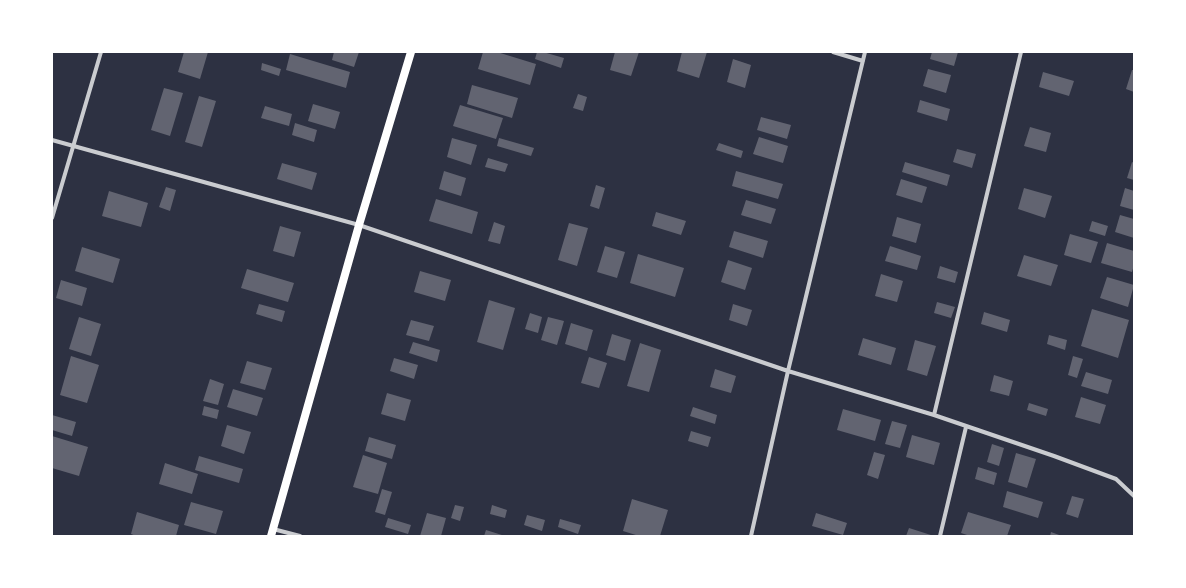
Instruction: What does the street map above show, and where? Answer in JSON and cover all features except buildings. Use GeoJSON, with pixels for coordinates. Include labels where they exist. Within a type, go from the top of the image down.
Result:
{"type":"FeatureCollection","features":[{"type":"Feature","properties":{"kind":"main road"},"geometry":{"type":"LineString","coordinates":[[272,532],[359,225],[411,52]]}},
{"type":"Feature","properties":{"kind":"street"},"geometry":{"type":"LineString","coordinates":[[52,218],[72,146],[101,52]]}},
{"type":"Feature","properties":{"kind":"street"},"geometry":{"type":"LineString","coordinates":[[833,52],[863,61]]}},
{"type":"Feature","properties":{"kind":"street"},"geometry":{"type":"LineString","coordinates":[[751,536],[788,371],[865,52]]}},
{"type":"Feature","properties":{"kind":"street"},"geometry":{"type":"LineString","coordinates":[[934,415],[1021,52]]}},
{"type":"Feature","properties":{"kind":"street"},"geometry":{"type":"LineString","coordinates":[[52,140],[359,225],[788,371],[934,415],[1054,456],[1116,479],[1134,496]]}},
{"type":"Feature","properties":{"kind":"street"},"geometry":{"type":"LineString","coordinates":[[940,536],[966,427]]}},
{"type":"Feature","properties":{"kind":"street"},"geometry":{"type":"LineString","coordinates":[[272,532],[300,536]]}}]}
